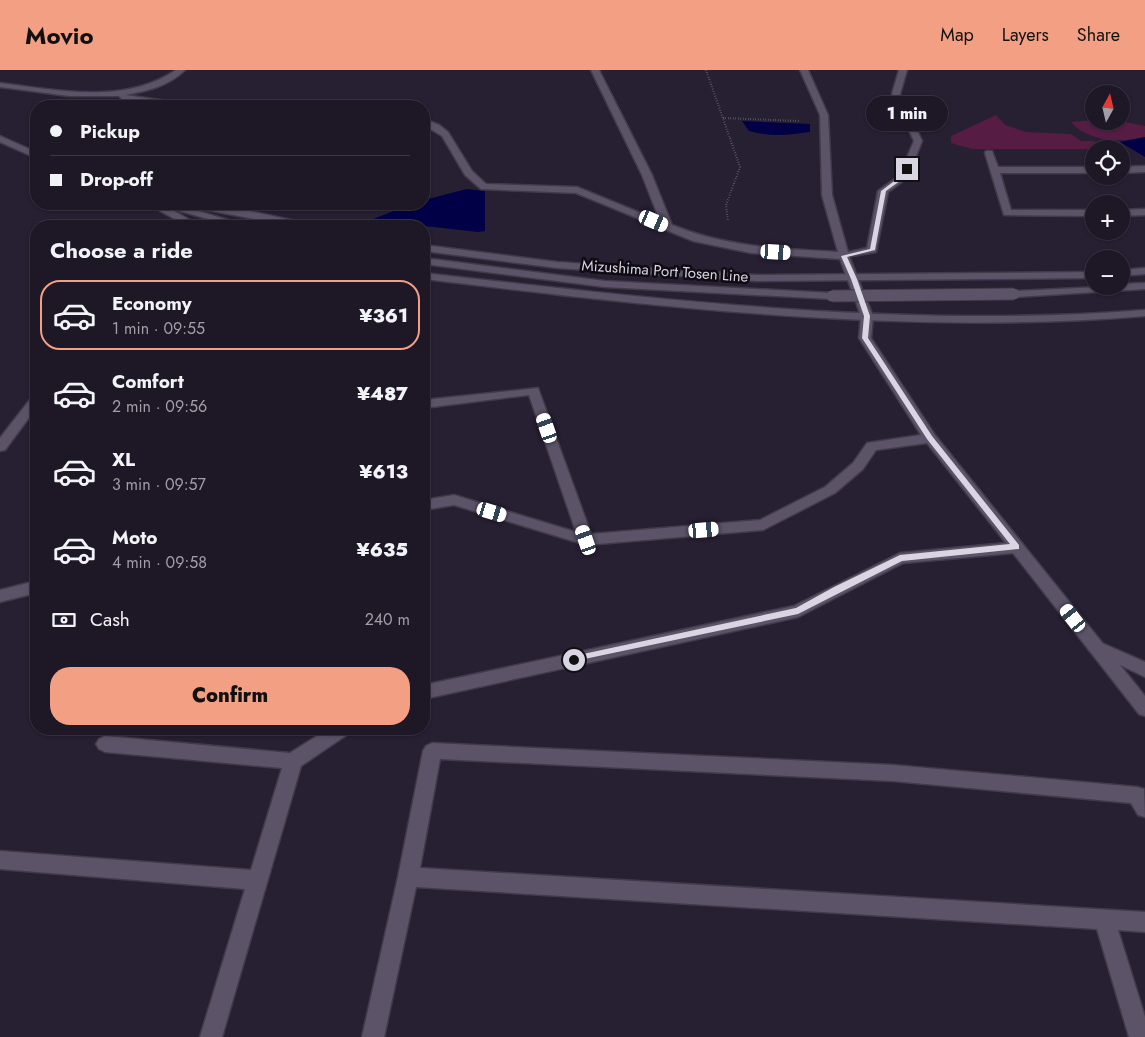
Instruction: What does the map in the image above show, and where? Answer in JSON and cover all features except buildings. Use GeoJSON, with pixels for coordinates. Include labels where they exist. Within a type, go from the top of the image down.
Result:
{"type":"FeatureCollection","features":[{"type":"Feature","properties":{"kind":"street"},"geometry":{"type":"LineString","coordinates":[[94,94],[134,91],[152,87],[174,76],[181,70]]}},
{"type":"Feature","properties":{"kind":"street"},"geometry":{"type":"LineString","coordinates":[[595,70],[647,175],[668,227]]}},
{"type":"Feature","properties":{"kind":"street"},"geometry":{"type":"LineString","coordinates":[[804,70],[824,115],[827,195],[844,256],[867,316],[865,338],[930,438],[1132,690],[1145,710]]}},
{"type":"Feature","properties":{"kind":"street"},"geometry":{"type":"LineString","coordinates":[[430,124],[440,128],[447,135],[475,183],[484,187],[577,190],[696,238],[752,250],[844,256],[872,250],[883,191],[903,177],[918,141],[896,94],[903,70]]}},
{"type":"Feature","properties":{"kind":"street"},"geometry":{"type":"LineString","coordinates":[[0,85],[141,100]]}},
{"type":"Feature","properties":{"kind":"street"},"geometry":{"type":"LineString","coordinates":[[0,139],[30,153]]}},
{"type":"Feature","properties":{"kind":"street"},"geometry":{"type":"LineString","coordinates":[[989,153],[1007,213],[1085,213]]}},
{"type":"Feature","properties":{"kind":"street"},"geometry":{"type":"LineString","coordinates":[[1130,170],[1145,169]]}},
{"type":"Feature","properties":{"kind":"street"},"geometry":{"type":"LineString","coordinates":[[994,170],[1085,170]]}},
{"type":"Feature","properties":{"kind":"street"},"geometry":{"type":"LineString","coordinates":[[164,210],[180,220]]}},
{"type":"Feature","properties":{"kind":"street"},"geometry":{"type":"LineString","coordinates":[[186,210],[221,220]]}},
{"type":"Feature","properties":{"kind":"street"},"geometry":{"type":"LineString","coordinates":[[231,210],[277,220]]}},
{"type":"Feature","properties":{"kind":"street"},"geometry":{"type":"LineString","coordinates":[[1130,213],[1145,212]]}},
{"type":"Feature","properties":{"kind":"street"},"geometry":{"type":"LineString","coordinates":[[430,249],[557,265],[756,278],[854,279],[1085,275]]}},
{"type":"Feature","properties":{"kind":"street","name":"Mizushima Port Tosen Line"},"geometry":{"type":"LineString","coordinates":[[430,262],[605,284],[832,296],[1014,294],[1145,286]]}},
{"type":"Feature","properties":{"kind":"street"},"geometry":{"type":"LineString","coordinates":[[1130,272],[1145,271]]}},
{"type":"Feature","properties":{"kind":"street"},"geometry":{"type":"LineString","coordinates":[[430,277],[675,304],[761,311],[987,319],[1112,316],[1145,313]]}},
{"type":"Feature","properties":{"kind":"street"},"geometry":{"type":"LineString","coordinates":[[430,403],[534,391],[586,540]]}},
{"type":"Feature","properties":{"kind":"street"},"geometry":{"type":"LineString","coordinates":[[0,447],[30,408]]}},
{"type":"Feature","properties":{"kind":"street"},"geometry":{"type":"LineString","coordinates":[[430,504],[454,500],[586,540],[763,525],[830,490],[858,466],[872,446],[930,438]]}},
{"type":"Feature","properties":{"kind":"street"},"geometry":{"type":"LineString","coordinates":[[430,691],[798,611],[837,589],[900,558],[1016,547]]}},
{"type":"Feature","properties":{"kind":"street"},"geometry":{"type":"LineString","coordinates":[[0,596],[30,588]]}},
{"type":"Feature","properties":{"kind":"street"},"geometry":{"type":"LineString","coordinates":[[1095,646],[1145,670]]}},
{"type":"Feature","properties":{"kind":"street"},"geometry":{"type":"LineString","coordinates":[[105,744],[293,761],[333,735]]}},
{"type":"Feature","properties":{"kind":"street"},"geometry":{"type":"LineString","coordinates":[[373,1037],[408,877],[432,751],[893,773],[1137,795],[1145,809]]}},
{"type":"Feature","properties":{"kind":"street"},"geometry":{"type":"LineString","coordinates":[[211,1037],[256,880],[293,761]]}},
{"type":"Feature","properties":{"kind":"street"},"geometry":{"type":"LineString","coordinates":[[0,860],[256,880]]}},
{"type":"Feature","properties":{"kind":"street"},"geometry":{"type":"LineString","coordinates":[[408,877],[1145,922]]}},
{"type":"Feature","properties":{"kind":"street"},"geometry":{"type":"LineString","coordinates":[[1105,920],[1140,1037]]}},
{"type":"Feature","properties":{"kind":"path"},"geometry":{"type":"LineString","coordinates":[[706,70],[740,167],[726,205],[731,228]]}},
{"type":"Feature","properties":{"kind":"path"},"geometry":{"type":"LineString","coordinates":[[722,118],[825,122]]}},
{"type":"Feature","properties":{"kind":"shaded area"},"geometry":{"type":"Polygon","coordinates":[[[996,115],[1005,125],[1026,132],[1071,134],[1081,141],[1085,141],[1085,149],[972,149],[951,143],[951,136],[996,115]]]}},
{"type":"Feature","properties":{"kind":"shaded area"},"geometry":{"type":"Polygon","coordinates":[[[742,121],[810,124],[810,132],[780,135],[757,133],[749,131],[742,121]]]}},
{"type":"Feature","properties":{"kind":"shaded area"},"geometry":{"type":"Polygon","coordinates":[[[1085,121],[1085,130],[1130,130],[1130,123],[1145,126],[1145,137],[1116,140],[1095,137],[1078,129],[1071,122],[1085,121]]]}},
{"type":"Feature","properties":{"kind":"shaded area"},"geometry":{"type":"Polygon","coordinates":[[[1145,137],[1145,157],[1130,148],[1130,140],[1145,137]]]}},
{"type":"Feature","properties":{"kind":"shaded area"},"geometry":{"type":"Polygon","coordinates":[[[467,189],[485,191],[485,231],[478,232],[430,227],[430,220],[371,220],[396,210],[430,210],[430,198],[467,189]]]}},
{"type":"Feature","properties":{"kind":"route"},"geometry":{"type":"LineString","coordinates":[[574,660],[798,611],[837,589],[900,558],[1016,547],[930,438],[865,338],[867,316],[844,256],[872,250],[883,191],[903,177],[907,169]]}}]}
